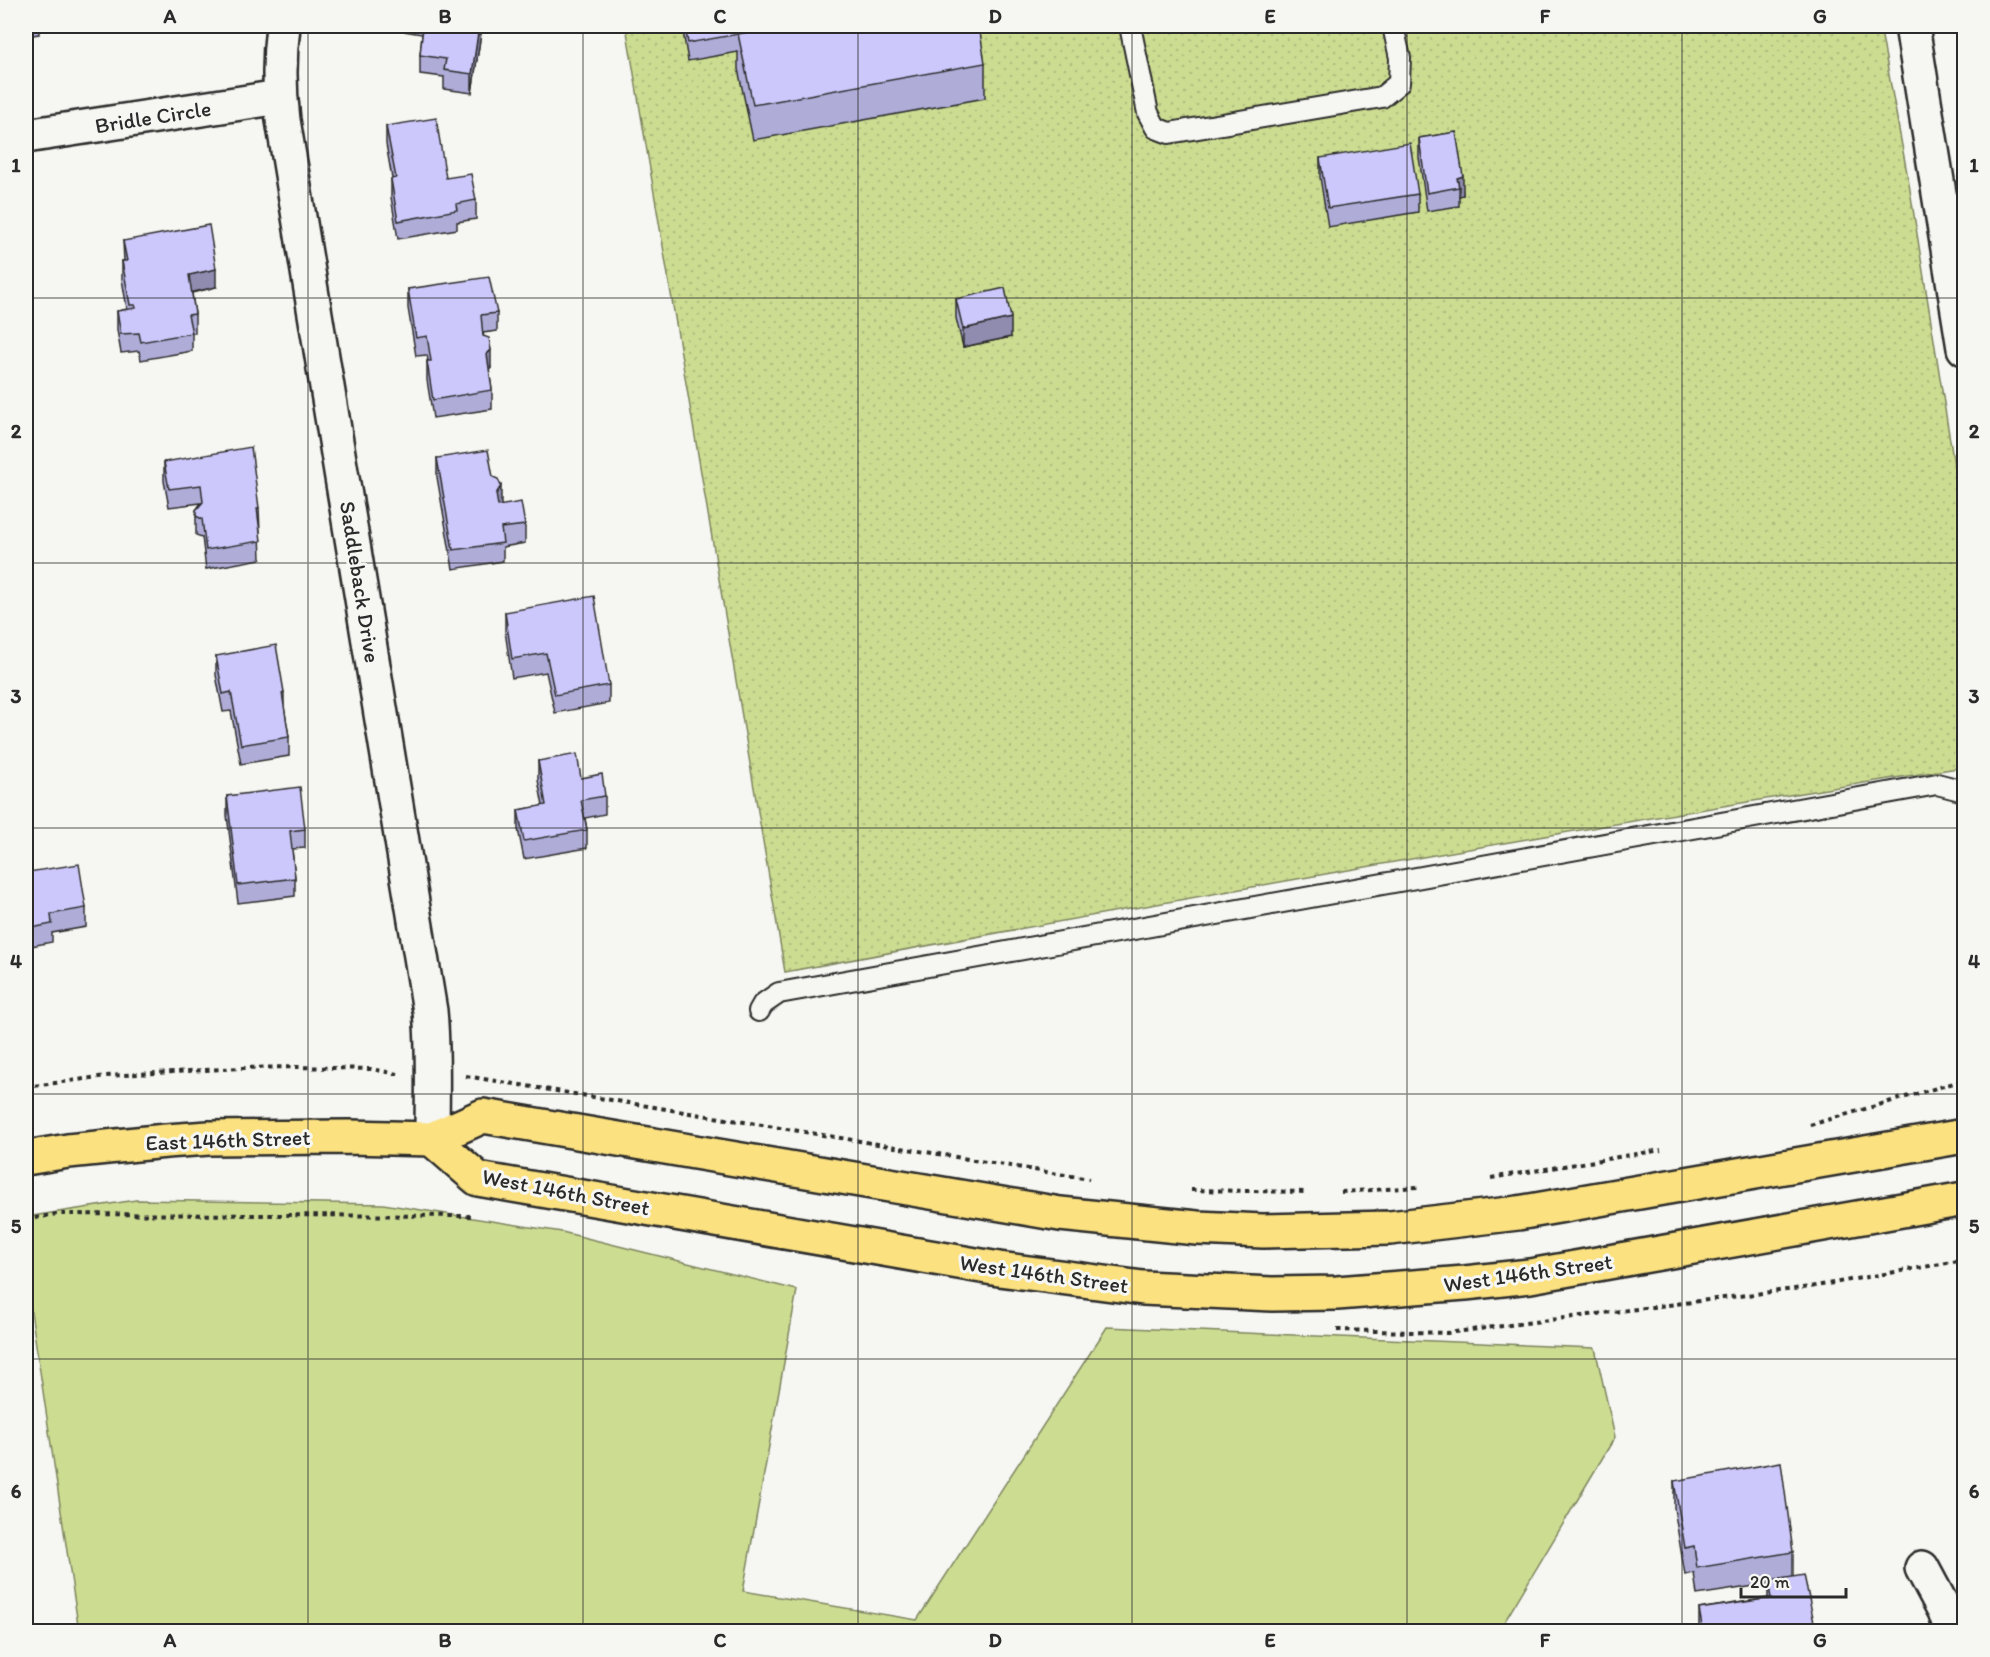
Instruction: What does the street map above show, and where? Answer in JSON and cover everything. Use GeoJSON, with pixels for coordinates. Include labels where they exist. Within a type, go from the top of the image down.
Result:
{"type":"FeatureCollection","features":[{"type":"Feature","properties":{"kind":"main road"},"geometry":{"type":"LineString","coordinates":[[432,1139],[483,1116],[1060,1214],[1130,1222],[1263,1231],[1390,1228],[1518,1213],[1965,1136]]}},
{"type":"Feature","properties":{"kind":"main road","name":"East 146th Street"},"geometry":{"type":"LineString","coordinates":[[26,1158],[166,1140],[349,1137],[432,1139]]}},
{"type":"Feature","properties":{"kind":"main road","name":"West 146th Street"},"geometry":{"type":"LineString","coordinates":[[432,1139],[478,1179],[999,1269],[1132,1287],[1208,1292],[1337,1293],[1508,1278],[1595,1265],[1965,1199]]}},
{"type":"Feature","properties":{"kind":"street","name":"Saddleback Drive"},"geometry":{"type":"LineString","coordinates":[[283,26],[280,97],[430,1011],[433,1050],[432,1139]]}},
{"type":"Feature","properties":{"kind":"street"},"geometry":{"type":"LineString","coordinates":[[1912,26],[1965,348]]}},
{"type":"Feature","properties":{"kind":"street","name":"Bridle Circle"},"geometry":{"type":"LineString","coordinates":[[26,136],[280,97]]}},
{"type":"Feature","properties":{"kind":"street"},"geometry":{"type":"LineString","coordinates":[[1922,1568],[1945,1611],[1952,1632]]}},
{"type":"Feature","properties":{"kind":"lane"},"geometry":{"type":"LineString","coordinates":[[1130,26],[1148,113],[1156,128],[1169,133],[1382,97],[1399,83],[1400,58],[1394,26]]}},
{"type":"Feature","properties":{"kind":"lane"},"geometry":{"type":"LineString","coordinates":[[759,1011],[763,1004],[779,993],[825,984],[1937,784],[1965,791]]}},
{"type":"Feature","properties":{"kind":"path"},"geometry":{"type":"LineString","coordinates":[[26,1088],[106,1076],[239,1068],[371,1069],[396,1074]]}},
{"type":"Feature","properties":{"kind":"path"},"geometry":{"type":"LineString","coordinates":[[461,1075],[1090,1179]]}},
{"type":"Feature","properties":{"kind":"path"},"geometry":{"type":"LineString","coordinates":[[1809,1125],[1965,1080]]}},
{"type":"Feature","properties":{"kind":"path"},"geometry":{"type":"LineString","coordinates":[[1490,1179],[1669,1149]]}},
{"type":"Feature","properties":{"kind":"path"},"geometry":{"type":"LineString","coordinates":[[1333,1192],[1420,1187]]}},
{"type":"Feature","properties":{"kind":"path"},"geometry":{"type":"LineString","coordinates":[[1182,1189],[1311,1192]]}},
{"type":"Feature","properties":{"kind":"green space"},"geometry":{"type":"Polygon","coordinates":[[[626,26],[1880,26],[1909,184],[1964,528],[1964,767],[1374,865],[785,972],[626,26]]]}},
{"type":"Feature","properties":{"kind":"green space"},"geometry":{"type":"Polygon","coordinates":[[[136,1200],[383,1204],[562,1232],[797,1290],[743,1591],[917,1620],[1107,1327],[1595,1348],[1615,1437],[1499,1631],[79,1631],[26,1278],[26,1217],[136,1200]]]}},
{"type":"Feature","properties":{"kind":"building"},"geometry":{"type":"Polygon","coordinates":[[[423,26],[479,26],[472,74],[444,70],[446,59],[420,55],[423,26]]]}},
{"type":"Feature","properties":{"kind":"building"},"geometry":{"type":"Polygon","coordinates":[[[685,26],[738,26],[739,34],[688,43],[685,26]]]}},
{"type":"Feature","properties":{"kind":"building"},"geometry":{"type":"Polygon","coordinates":[[[783,26],[979,26],[985,63],[753,105],[738,34],[783,26]]]}},
{"type":"Feature","properties":{"kind":"building"},"geometry":{"type":"Polygon","coordinates":[[[436,118],[446,178],[471,174],[476,200],[456,204],[457,210],[398,221],[391,179],[396,178],[386,126],[436,118]]]}},
{"type":"Feature","properties":{"kind":"building"},"geometry":{"type":"Polygon","coordinates":[[[1456,132],[1463,176],[1457,178],[1459,187],[1427,193],[1419,138],[1456,132]]]}},
{"type":"Feature","properties":{"kind":"building"},"geometry":{"type":"Polygon","coordinates":[[[1410,143],[1418,194],[1328,208],[1320,158],[1410,143]]]}},
{"type":"Feature","properties":{"kind":"building"},"geometry":{"type":"Polygon","coordinates":[[[209,225],[216,269],[189,275],[195,314],[188,315],[192,333],[141,342],[139,333],[121,334],[117,311],[136,308],[135,305],[130,305],[122,261],[127,261],[123,241],[209,225]]]}},
{"type":"Feature","properties":{"kind":"building"},"geometry":{"type":"Polygon","coordinates":[[[489,277],[497,313],[481,315],[483,336],[489,338],[491,350],[487,354],[492,390],[433,400],[427,361],[431,361],[427,336],[416,338],[408,289],[489,277]]]}},
{"type":"Feature","properties":{"kind":"building"},"geometry":{"type":"Polygon","coordinates":[[[1005,288],[1011,318],[963,329],[956,299],[1005,288]]]}},
{"type":"Feature","properties":{"kind":"building"},"geometry":{"type":"Polygon","coordinates":[[[251,447],[261,541],[206,550],[202,519],[196,516],[196,510],[203,502],[201,485],[169,489],[164,462],[251,447]]]}},
{"type":"Feature","properties":{"kind":"building"},"geometry":{"type":"Polygon","coordinates":[[[488,450],[493,477],[498,479],[501,486],[496,494],[498,506],[521,502],[525,525],[501,528],[503,543],[453,550],[437,458],[488,450]]]}},
{"type":"Feature","properties":{"kind":"building"},"geometry":{"type":"Polygon","coordinates":[[[594,596],[609,685],[555,695],[546,653],[512,659],[505,612],[594,596]]]}},
{"type":"Feature","properties":{"kind":"building"},"geometry":{"type":"Polygon","coordinates":[[[276,645],[289,737],[241,745],[231,692],[223,694],[216,656],[276,645]]]}},
{"type":"Feature","properties":{"kind":"building"},"geometry":{"type":"Polygon","coordinates":[[[577,754],[581,778],[602,774],[605,796],[581,800],[587,830],[524,841],[518,810],[546,805],[538,761],[577,754]]]}},
{"type":"Feature","properties":{"kind":"building"},"geometry":{"type":"Polygon","coordinates":[[[300,787],[305,829],[290,831],[295,878],[238,885],[227,796],[300,787]]]}},
{"type":"Feature","properties":{"kind":"building"},"geometry":{"type":"Polygon","coordinates":[[[26,849],[29,872],[79,864],[86,908],[51,914],[52,924],[26,929],[26,849]]]}},
{"type":"Feature","properties":{"kind":"building"},"geometry":{"type":"Polygon","coordinates":[[[1781,1462],[1793,1552],[1697,1568],[1694,1546],[1685,1548],[1674,1481],[1781,1462]]]}},
{"type":"Feature","properties":{"kind":"building"},"geometry":{"type":"Polygon","coordinates":[[[1804,1575],[1815,1627],[1800,1632],[1703,1632],[1699,1609],[1771,1598],[1768,1581],[1804,1575]]]}}]}
